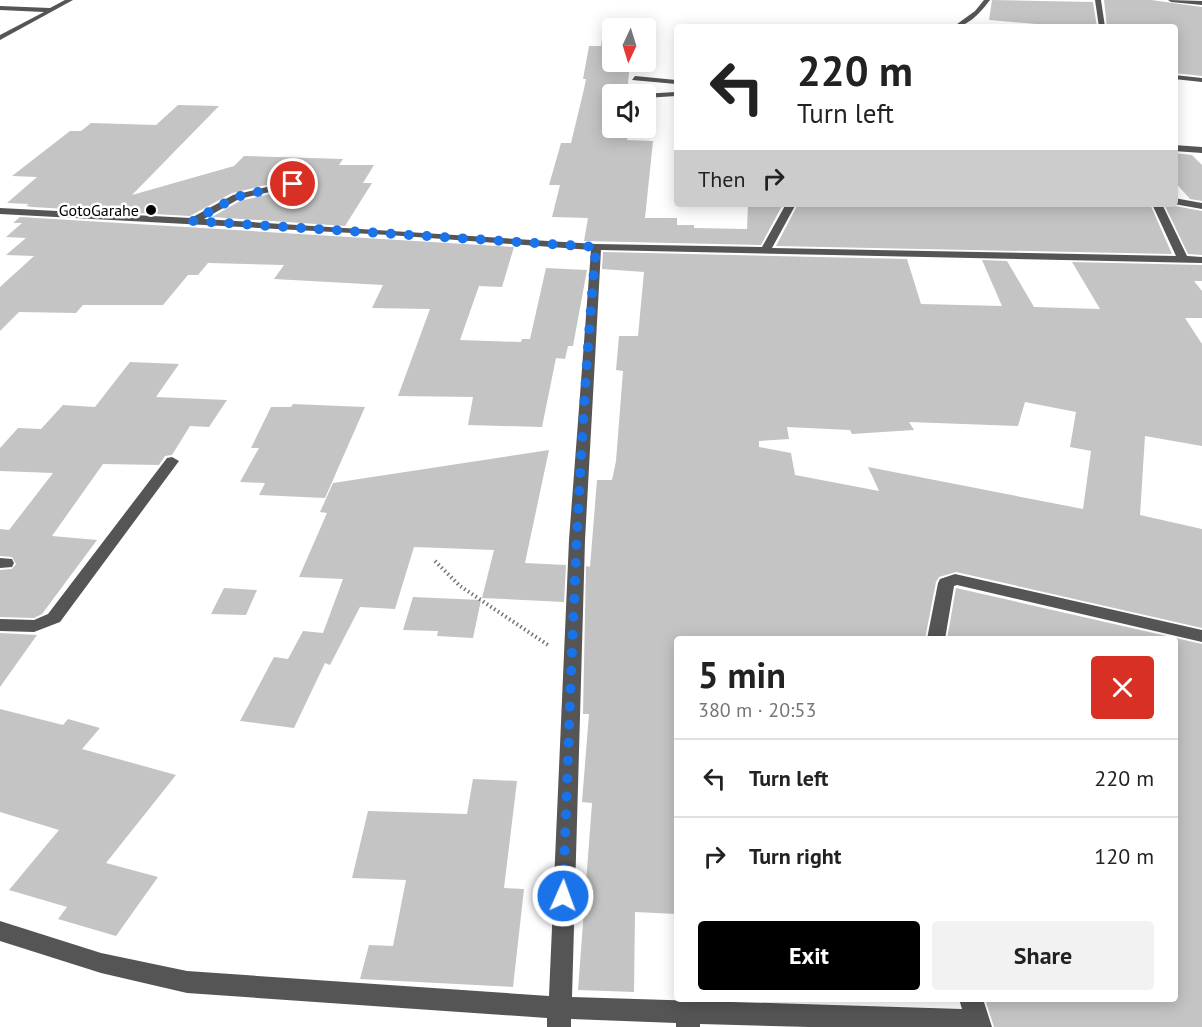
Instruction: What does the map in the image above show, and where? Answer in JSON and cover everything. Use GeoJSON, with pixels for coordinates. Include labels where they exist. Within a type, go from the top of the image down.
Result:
{"type":"FeatureCollection","features":[{"type":"Feature","properties":{"kind":"street"},"geometry":{"type":"LineString","coordinates":[[0,38],[70,0]]}},
{"type":"Feature","properties":{"kind":"street"},"geometry":{"type":"LineString","coordinates":[[960,24],[977,12],[987,0]]}},
{"type":"Feature","properties":{"kind":"street"},"geometry":{"type":"LineString","coordinates":[[1098,0],[1102,24]]}},
{"type":"Feature","properties":{"kind":"street"},"geometry":{"type":"LineString","coordinates":[[1171,0],[1202,3]]}},
{"type":"Feature","properties":{"kind":"street"},"geometry":{"type":"LineString","coordinates":[[0,8],[52,10]]}},
{"type":"Feature","properties":{"kind":"street"},"geometry":{"type":"LineString","coordinates":[[1178,77],[1202,80]]}},
{"type":"Feature","properties":{"kind":"street"},"geometry":{"type":"LineString","coordinates":[[635,78],[674,82]]}},
{"type":"Feature","properties":{"kind":"street"},"geometry":{"type":"LineString","coordinates":[[656,95],[674,94]]}},
{"type":"Feature","properties":{"kind":"street"},"geometry":{"type":"LineString","coordinates":[[1178,147],[1202,150]]}},
{"type":"Feature","properties":{"kind":"street"},"geometry":{"type":"LineString","coordinates":[[193,221],[236,197],[293,184]]}},
{"type":"Feature","properties":{"kind":"street"},"geometry":{"type":"LineString","coordinates":[[1178,202],[1202,206]]}},
{"type":"Feature","properties":{"kind":"street"},"geometry":{"type":"LineString","coordinates":[[766,250],[789,207]]}},
{"type":"Feature","properties":{"kind":"street"},"geometry":{"type":"LineString","coordinates":[[1158,207],[1184,259]]}},
{"type":"Feature","properties":{"kind":"street"},"geometry":{"type":"LineString","coordinates":[[0,211],[596,247],[1202,260]]}},
{"type":"Feature","properties":{"kind":"street"},"geometry":{"type":"LineString","coordinates":[[559,1017],[571,666],[584,398],[596,247]]}},
{"type":"Feature","properties":{"kind":"street"},"geometry":{"type":"LineString","coordinates":[[0,624],[29,628],[42,625],[54,618],[172,461]]}},
{"type":"Feature","properties":{"kind":"street"},"geometry":{"type":"LineString","coordinates":[[937,636],[946,583],[956,579],[1202,636]]}},
{"type":"Feature","properties":{"kind":"street"},"geometry":{"type":"LineString","coordinates":[[0,931],[101,963],[187,982],[559,1017],[687,1019],[976,1016]]}},
{"type":"Feature","properties":{"kind":"path"},"geometry":{"type":"LineString","coordinates":[[435,561],[450,580],[463,591],[524,625],[571,666]]}},
{"type":"Feature","properties":{"kind":"building"},"geometry":{"type":"Polygon","coordinates":[[[992,0],[1093,2],[1097,24],[1036,24],[989,20],[992,0]]]}},
{"type":"Feature","properties":{"kind":"building"},"geometry":{"type":"Polygon","coordinates":[[[1104,0],[1151,0],[1202,7],[1202,76],[1178,73],[1178,24],[1107,24],[1104,0]]]}},
{"type":"Feature","properties":{"kind":"building"},"geometry":{"type":"Polygon","coordinates":[[[602,39],[602,72],[629,72],[628,84],[602,84],[602,138],[653,141],[645,218],[677,218],[677,225],[694,225],[694,228],[747,229],[748,207],[781,207],[761,245],[584,241],[588,218],[552,217],[560,185],[549,185],[561,143],[571,143],[586,79],[583,79],[589,46],[601,46],[602,39]]]}},
{"type":"Feature","properties":{"kind":"building"},"geometry":{"type":"Polygon","coordinates":[[[178,105],[219,106],[132,195],[234,166],[244,156],[343,159],[339,165],[374,165],[363,183],[372,183],[345,226],[212,217],[240,201],[297,188],[300,184],[292,179],[232,193],[190,216],[32,207],[26,206],[29,204],[7,203],[37,177],[12,176],[70,131],[81,131],[91,123],[156,125],[178,105]]]}},
{"type":"Feature","properties":{"kind":"building"},"geometry":{"type":"Polygon","coordinates":[[[1178,153],[1192,155],[1202,165],[1202,201],[1190,199],[1178,186],[1178,153]]]}},
{"type":"Feature","properties":{"kind":"building"},"geometry":{"type":"Polygon","coordinates":[[[796,207],[1151,207],[1172,254],[776,246],[796,207]]]}},
{"type":"Feature","properties":{"kind":"building"},"geometry":{"type":"Polygon","coordinates":[[[1165,207],[1202,211],[1202,255],[1188,254],[1165,207]]]}},
{"type":"Feature","properties":{"kind":"building"},"geometry":{"type":"Polygon","coordinates":[[[20,217],[514,247],[502,287],[479,286],[460,340],[521,342],[522,339],[530,339],[546,268],[587,270],[573,346],[568,346],[565,359],[556,358],[542,427],[468,425],[473,397],[398,396],[430,309],[372,308],[383,285],[274,279],[284,265],[208,263],[198,275],[188,275],[163,305],[83,305],[76,313],[19,312],[0,331],[0,287],[34,256],[6,255],[26,238],[6,237],[22,223],[13,223],[20,217]]]}},
{"type":"Feature","properties":{"kind":"building"},"geometry":{"type":"Polygon","coordinates":[[[603,252],[907,259],[921,304],[1002,306],[982,260],[1007,261],[1034,307],[1100,309],[1072,262],[1202,265],[1202,281],[1194,281],[1202,291],[1202,318],[1185,318],[1202,344],[1202,446],[1145,436],[1140,515],[1202,529],[1202,628],[956,572],[939,577],[936,582],[926,636],[674,636],[674,914],[635,912],[634,992],[578,990],[592,803],[582,802],[589,714],[583,714],[586,566],[590,567],[597,480],[612,480],[616,461],[623,371],[616,370],[619,336],[638,336],[644,272],[602,269],[603,252]],[[1025,402],[1018,426],[909,422],[914,430],[852,434],[850,430],[787,427],[789,439],[759,441],[759,447],[791,453],[795,475],[879,491],[868,467],[1083,509],[1091,451],[1070,447],[1076,412],[1025,402]]]}},
{"type":"Feature","properties":{"kind":"building"},"geometry":{"type":"Polygon","coordinates":[[[130,362],[179,364],[156,397],[227,400],[209,427],[190,426],[172,455],[165,456],[159,465],[103,464],[52,536],[97,540],[42,614],[34,618],[0,617],[0,570],[12,569],[16,564],[12,557],[0,556],[0,529],[9,530],[53,473],[0,471],[0,448],[18,428],[41,429],[63,405],[95,407],[130,362]]]}},
{"type":"Feature","properties":{"kind":"building"},"geometry":{"type":"Polygon","coordinates":[[[293,404],[365,407],[325,498],[259,495],[265,483],[240,482],[259,448],[251,448],[271,407],[291,407],[293,404]]]}},
{"type":"Feature","properties":{"kind":"building"},"geometry":{"type":"Polygon","coordinates":[[[549,450],[525,563],[566,565],[564,602],[482,598],[494,550],[414,547],[395,609],[360,607],[330,665],[325,663],[294,728],[240,721],[274,657],[288,659],[303,631],[323,633],[343,579],[299,577],[327,513],[320,512],[333,483],[549,450]]]}},
{"type":"Feature","properties":{"kind":"building"},"geometry":{"type":"Polygon","coordinates":[[[224,588],[257,590],[246,615],[211,614],[224,588]]]}},
{"type":"Feature","properties":{"kind":"building"},"geometry":{"type":"Polygon","coordinates":[[[956,588],[1167,636],[948,636],[956,588]]]}},
{"type":"Feature","properties":{"kind":"building"},"geometry":{"type":"Polygon","coordinates":[[[413,597],[481,600],[473,638],[437,636],[438,631],[403,630],[413,597]]]}},
{"type":"Feature","properties":{"kind":"building"},"geometry":{"type":"Polygon","coordinates":[[[0,633],[37,635],[0,687],[0,633]]]}},
{"type":"Feature","properties":{"kind":"building"},"geometry":{"type":"Polygon","coordinates":[[[1178,639],[1202,644],[1202,1027],[994,1027],[986,1002],[1178,1002],[1178,639]]]}},
{"type":"Feature","properties":{"kind":"building"},"geometry":{"type":"Polygon","coordinates":[[[0,709],[63,725],[68,719],[100,728],[82,749],[176,775],[106,863],[158,877],[116,936],[58,919],[67,907],[9,890],[59,830],[0,812],[0,709]]]}},
{"type":"Feature","properties":{"kind":"building"},"geometry":{"type":"Polygon","coordinates":[[[473,779],[517,781],[504,888],[524,889],[513,987],[360,979],[369,945],[393,946],[406,880],[352,878],[368,811],[467,814],[473,779]]]}},
{"type":"Feature","properties":{"kind":"place","name":"GotoGarahe"},"geometry":{"type":"Point","coordinates":[151,210]}},
{"type":"Feature","properties":{"kind":"route"},"geometry":{"type":"LineString","coordinates":[[293,184],[270,187],[236,197],[193,221],[596,247],[575,552],[563,896]]}}]}
